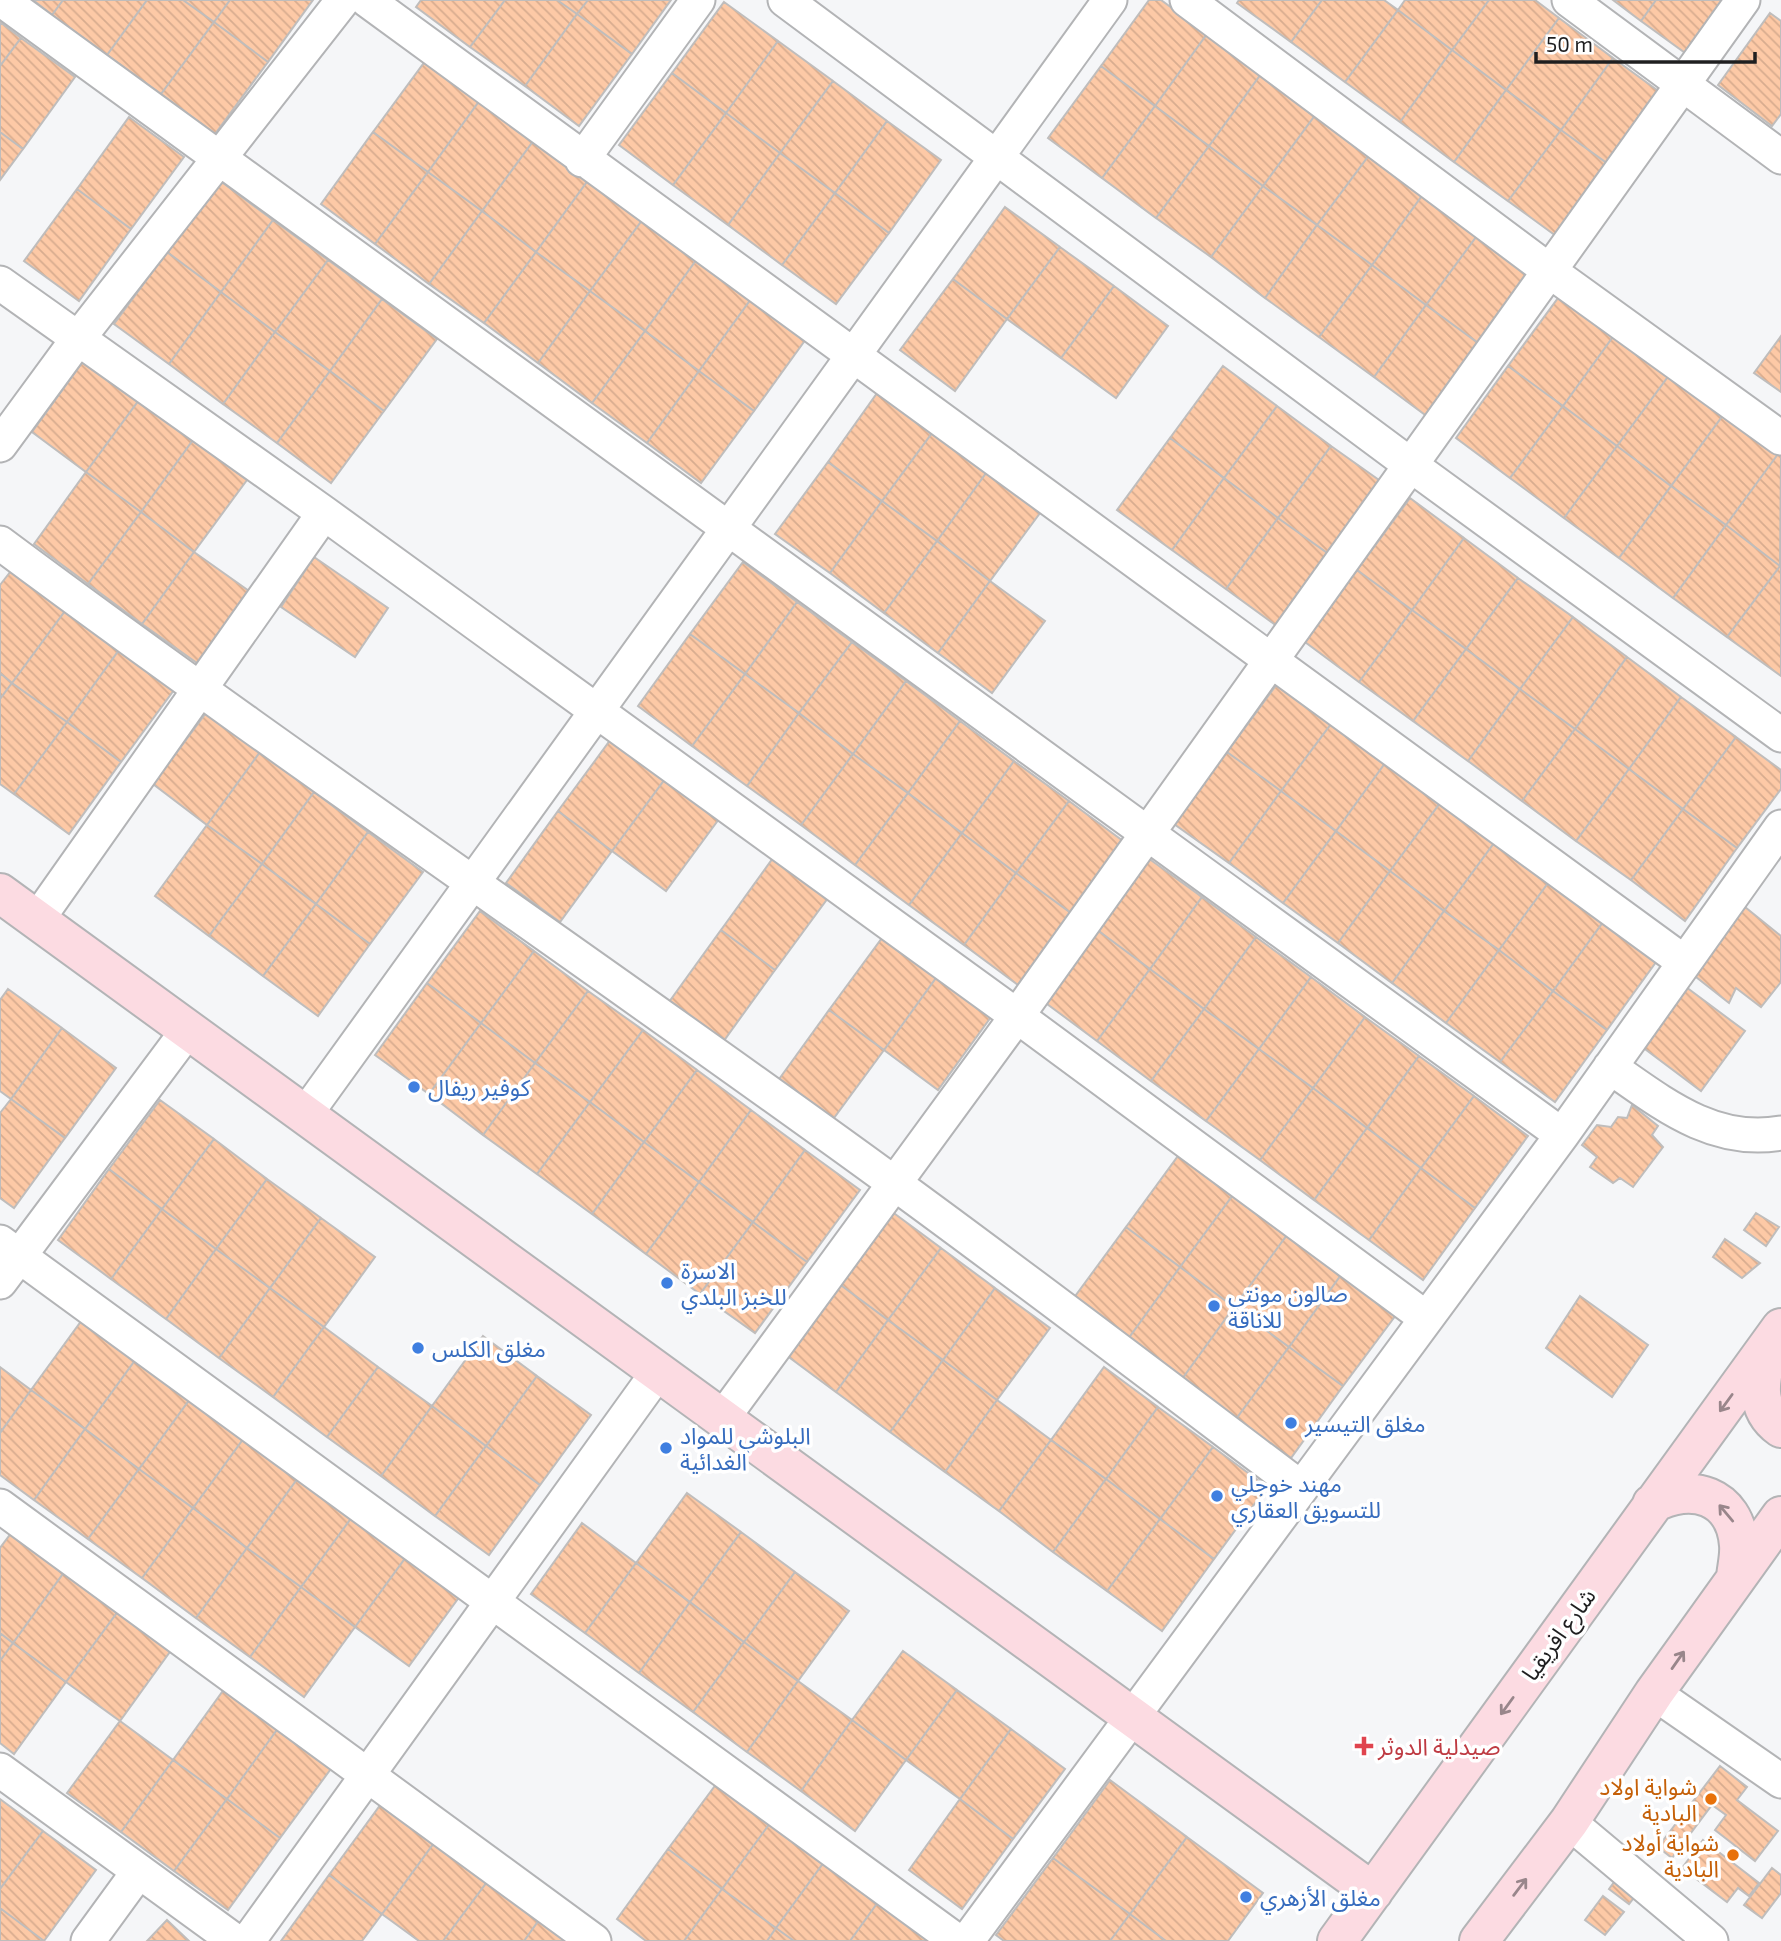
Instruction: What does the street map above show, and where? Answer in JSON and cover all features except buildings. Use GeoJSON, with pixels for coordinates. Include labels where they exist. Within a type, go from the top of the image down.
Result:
{"type":"FeatureCollection","features":[{"type":"Feature","properties":{"kind":"street"},"geometry":{"type":"LineString","coordinates":[[2,0],[1562,1135]]}},
{"type":"Feature","properties":{"kind":"street"},"geometry":{"type":"LineString","coordinates":[[0,445],[77,340],[343,0]]}},
{"type":"Feature","properties":{"kind":"street"},"geometry":{"type":"LineString","coordinates":[[367,0],[582,160],[1270,657],[1684,962]]}},
{"type":"Feature","properties":{"kind":"street"},"geometry":{"type":"LineString","coordinates":[[582,160],[698,0]]}},
{"type":"Feature","properties":{"kind":"street"},"geometry":{"type":"LineString","coordinates":[[786,0],[1412,466],[1781,735]]}},
{"type":"Feature","properties":{"kind":"street"},"geometry":{"type":"LineString","coordinates":[[305,1115],[1110,0]]}},
{"type":"Feature","properties":{"kind":"street"},"geometry":{"type":"LineString","coordinates":[[1187,0],[1551,272],[1781,438]]}},
{"type":"Feature","properties":{"kind":"street"},"geometry":{"type":"LineString","coordinates":[[1569,0],[1781,158]]}},
{"type":"Feature","properties":{"kind":"street"},"geometry":{"type":"LineString","coordinates":[[722,1419],[1017,1016],[1270,657],[1412,466],[1743,0]]}},
{"type":"Feature","properties":{"kind":"street"},"geometry":{"type":"LineString","coordinates":[[0,283],[324,513],[1017,1016],[1426,1318]]}},
{"type":"Feature","properties":{"kind":"street"},"geometry":{"type":"LineString","coordinates":[[37,920],[324,513]]}},
{"type":"Feature","properties":{"kind":"street"},"geometry":{"type":"LineString","coordinates":[[0,543],[200,691],[894,1183],[1301,1488]]}},
{"type":"Feature","properties":{"kind":"street"},"geometry":{"type":"LineString","coordinates":[[967,1941],[1562,1135],[1781,827]]}},
{"type":"Feature","properties":{"kind":"street"},"geometry":{"type":"LineString","coordinates":[[0,893],[1373,1892]]}},
{"type":"Feature","properties":{"kind":"street"},"geometry":{"type":"LineString","coordinates":[[188,1030],[6,1260],[493,1602],[957,1941]]}},
{"type":"Feature","properties":{"kind":"street"},"geometry":{"type":"LineString","coordinates":[[1610,1066],[1695,1122],[1720,1131],[1750,1136],[1781,1133]]}},
{"type":"Feature","properties":{"kind":"street"},"geometry":{"type":"LineString","coordinates":[[1775,1336],[1759,1389],[1768,1415],[1781,1428]]}},
{"type":"Feature","properties":{"kind":"street","name":"شارع افريقيا"},"geometry":{"type":"LineString","coordinates":[[1337,1941],[1775,1336]]}},
{"type":"Feature","properties":{"kind":"street"},"geometry":{"type":"LineString","coordinates":[[248,1941],[658,1372]]}},
{"type":"Feature","properties":{"kind":"street"},"geometry":{"type":"LineString","coordinates":[[1652,1504],[1666,1496],[1688,1492],[1719,1504],[1734,1522],[1739,1545],[1736,1577]]}},
{"type":"Feature","properties":{"kind":"street"},"geometry":{"type":"LineString","coordinates":[[0,1506],[594,1941]]}},
{"type":"Feature","properties":{"kind":"street"},"geometry":{"type":"LineString","coordinates":[[1479,1941],[1569,1822],[1654,1693],[1781,1516]]}},
{"type":"Feature","properties":{"kind":"street"},"geometry":{"type":"LineString","coordinates":[[1654,1693],[1781,1781]]}},
{"type":"Feature","properties":{"kind":"street"},"geometry":{"type":"LineString","coordinates":[[0,1770],[235,1941]]}},
{"type":"Feature","properties":{"kind":"street"},"geometry":{"type":"LineString","coordinates":[[1569,1822],[1711,1941]]}},
{"type":"Feature","properties":{"kind":"street"},"geometry":{"type":"LineString","coordinates":[[88,1941],[139,1871]]}},
{"type":"Feature","properties":{"kind":"place","name":"كوفير ريفال"},"geometry":{"type":"Point","coordinates":[414,1087]}},
{"type":"Feature","properties":{"kind":"place","name":"الاسرة للخبز البلدي"},"geometry":{"type":"Point","coordinates":[667,1283]}},
{"type":"Feature","properties":{"kind":"place","name":"صالون مونتي للاناقة"},"geometry":{"type":"Point","coordinates":[1214,1306]}},
{"type":"Feature","properties":{"kind":"place","name":"مغلق الكلس"},"geometry":{"type":"Point","coordinates":[418,1348]}},
{"type":"Feature","properties":{"kind":"place","name":"مغلق التيسير"},"geometry":{"type":"Point","coordinates":[1291,1423]}},
{"type":"Feature","properties":{"kind":"place","name":"البلوشي للمواد الغدائية"},"geometry":{"type":"Point","coordinates":[666,1448]}},
{"type":"Feature","properties":{"kind":"place","name":"مهند خوجلي للتسويق العقاري"},"geometry":{"type":"Point","coordinates":[1217,1496]}},
{"type":"Feature","properties":{"kind":"place","name":"صيدلية الدوثر"},"geometry":{"type":"Point","coordinates":[1364,1746]}},
{"type":"Feature","properties":{"kind":"place","name":"شواية اولاد البادية"},"geometry":{"type":"Point","coordinates":[1711,1799]}},
{"type":"Feature","properties":{"kind":"place","name":"شواية أولاد البادية"},"geometry":{"type":"Point","coordinates":[1733,1855]}},
{"type":"Feature","properties":{"kind":"place","name":"مغلق الأزهري"},"geometry":{"type":"Point","coordinates":[1246,1897]}}]}
